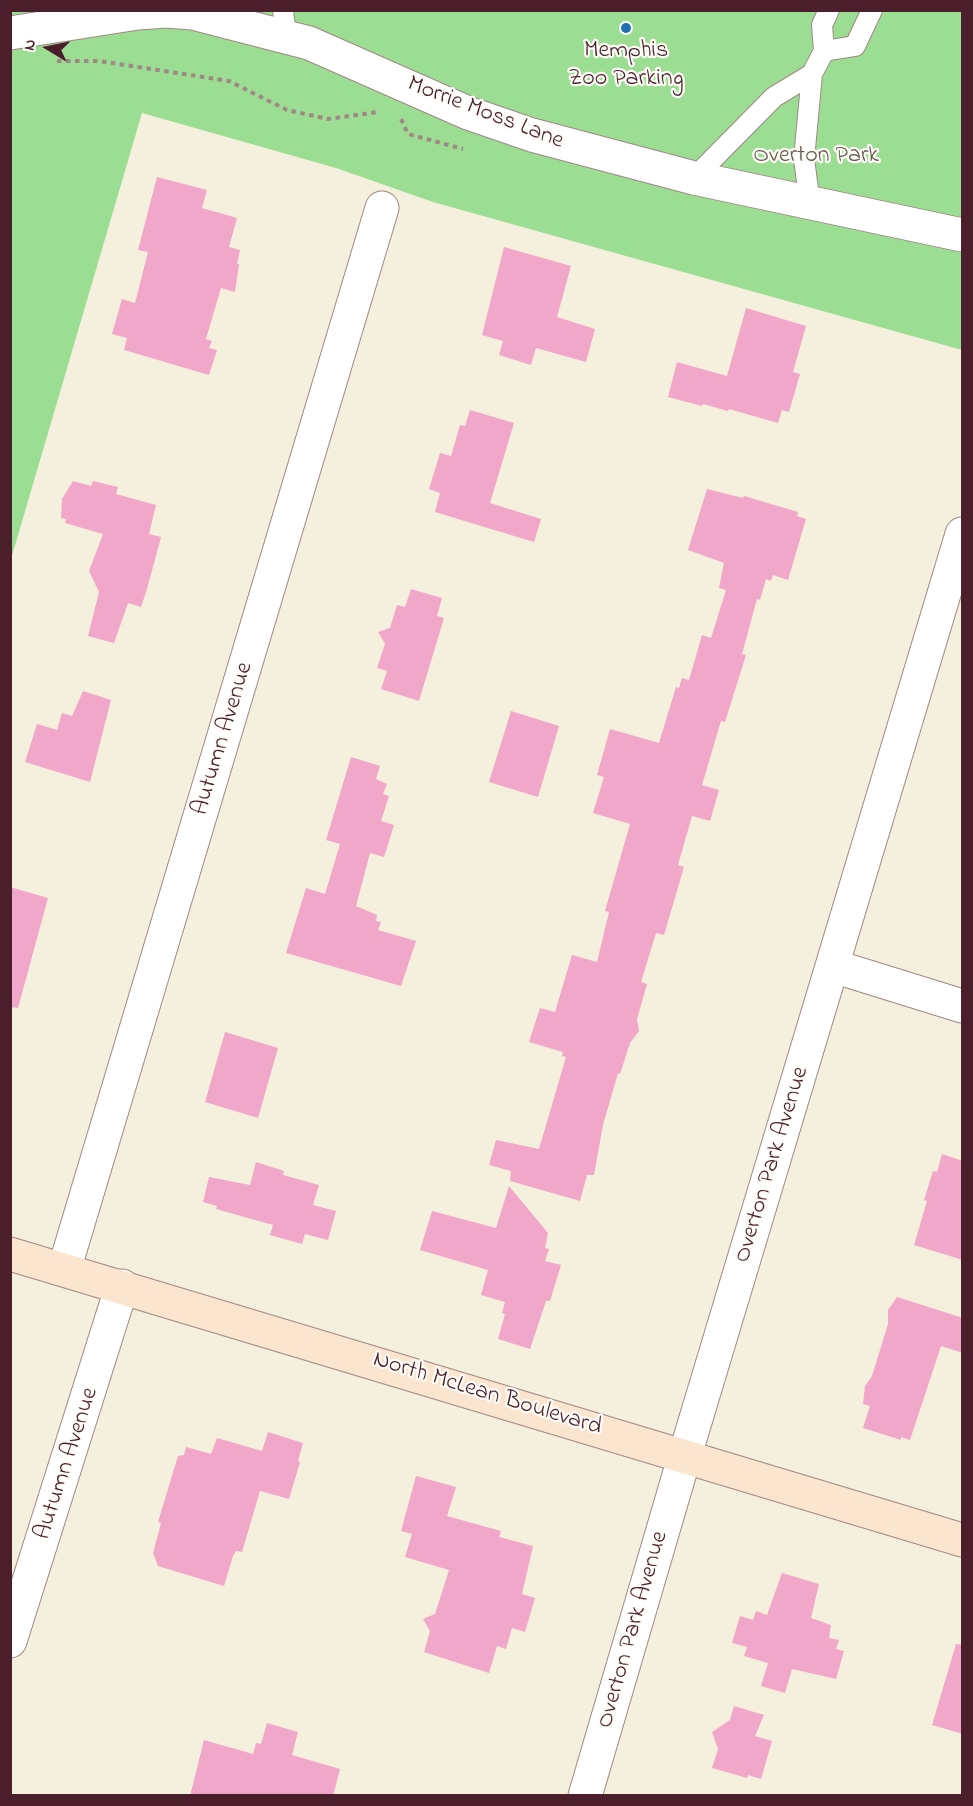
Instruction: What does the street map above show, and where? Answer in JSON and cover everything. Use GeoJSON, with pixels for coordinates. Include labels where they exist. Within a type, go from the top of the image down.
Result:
{"type":"FeatureCollection","features":[{"type":"Feature","properties":{"kind":"main road","name":"North McLean Boulevard"},"geometry":{"type":"LineString","coordinates":[[10,1254],[963,1540]]}},
{"type":"Feature","properties":{"kind":"street","name":"Morrie Moss Lane"},"geometry":{"type":"LineString","coordinates":[[10,33],[166,11],[224,15],[285,24],[351,60],[468,113],[521,132],[694,178],[963,235]]}},
{"type":"Feature","properties":{"kind":"street","name":"Autumn Avenue"},"geometry":{"type":"LineString","coordinates":[[64,1270],[382,208]]}},
{"type":"Feature","properties":{"kind":"street","name":"Overton Park Avenue"},"geometry":{"type":"LineString","coordinates":[[585,1796],[685,1455],[963,534]]}},
{"type":"Feature","properties":{"kind":"street"},"geometry":{"type":"LineString","coordinates":[[833,966],[963,1006]]}},
{"type":"Feature","properties":{"kind":"street","name":"Autumn Avenue"},"geometry":{"type":"LineString","coordinates":[[10,1641],[105,1349],[122,1286]]}},
{"type":"Feature","properties":{"kind":"lane"},"geometry":{"type":"LineString","coordinates":[[810,204],[804,159],[812,74],[824,51],[822,25],[829,10]]}},
{"type":"Feature","properties":{"kind":"lane"},"geometry":{"type":"LineString","coordinates":[[824,51],[855,46],[872,10]]}},
{"type":"Feature","properties":{"kind":"lane"},"geometry":{"type":"LineString","coordinates":[[694,178],[774,97],[812,74]]}},
{"type":"Feature","properties":{"kind":"green space","name":"Overton Park"},"geometry":{"type":"Polygon","coordinates":[[[11,11],[962,11],[962,350],[433,202],[336,168],[142,113],[11,559],[11,11]]]}},
{"type":"Feature","properties":{"kind":"building"},"geometry":{"type":"Polygon","coordinates":[[[157,177],[207,190],[202,208],[237,218],[229,247],[240,250],[235,292],[221,288],[206,339],[212,341],[209,348],[217,350],[209,375],[124,350],[127,338],[112,334],[122,299],[135,303],[148,252],[138,250],[157,177]]]}},
{"type":"Feature","properties":{"kind":"building"},"geometry":{"type":"Polygon","coordinates":[[[504,247],[571,266],[557,317],[595,329],[586,362],[536,348],[531,365],[499,355],[503,341],[482,335],[504,247]]]}},
{"type":"Feature","properties":{"kind":"building"},"geometry":{"type":"Polygon","coordinates":[[[746,308],[806,326],[793,372],[800,374],[789,412],[782,410],[778,423],[729,409],[728,411],[703,404],[702,406],[668,397],[677,362],[727,376],[746,308]]]}},
{"type":"Feature","properties":{"kind":"building"},"geometry":{"type":"Polygon","coordinates":[[[470,410],[514,423],[490,503],[541,519],[534,542],[435,512],[440,493],[429,489],[440,453],[451,456],[460,425],[465,426],[470,410]]]}},
{"type":"Feature","properties":{"kind":"building"},"geometry":{"type":"Polygon","coordinates":[[[73,481],[91,486],[93,481],[118,487],[116,494],[156,505],[149,534],[161,537],[147,589],[141,607],[128,603],[114,643],[88,636],[99,592],[89,571],[103,534],[65,523],[66,519],[61,518],[62,499],[73,481]]]}},
{"type":"Feature","properties":{"kind":"building"},"geometry":{"type":"Polygon","coordinates":[[[707,489],[743,498],[744,496],[798,512],[797,516],[806,519],[788,580],[773,575],[771,581],[766,579],[760,600],[757,599],[742,654],[746,655],[725,722],[721,721],[702,785],[719,790],[710,821],[692,816],[678,865],[684,867],[664,935],[656,933],[641,982],[647,984],[637,1019],[639,1031],[630,1043],[620,1074],[618,1073],[603,1125],[594,1175],[587,1175],[580,1201],[510,1181],[511,1171],[489,1165],[496,1140],[539,1149],[566,1057],[562,1056],[563,1052],[529,1042],[540,1008],[555,1012],[572,955],[597,962],[609,912],[605,911],[630,824],[593,813],[604,777],[597,775],[610,729],[659,743],[676,687],[679,688],[682,678],[689,680],[702,635],[711,638],[726,590],[719,588],[724,563],[688,550],[707,489]]]}},
{"type":"Feature","properties":{"kind":"building"},"geometry":{"type":"Polygon","coordinates":[[[411,589],[442,598],[437,616],[444,618],[419,701],[381,689],[387,671],[377,668],[385,644],[378,632],[390,628],[397,605],[405,607],[411,589]]]}},
{"type":"Feature","properties":{"kind":"building"},"geometry":{"type":"Polygon","coordinates":[[[83,691],[111,700],[90,782],[25,762],[37,724],[57,730],[62,713],[72,716],[83,691]]]}},
{"type":"Feature","properties":{"kind":"building"},"geometry":{"type":"Polygon","coordinates":[[[511,711],[559,726],[538,797],[489,782],[511,711]]]}},
{"type":"Feature","properties":{"kind":"building"},"geometry":{"type":"Polygon","coordinates":[[[351,757],[380,766],[376,779],[387,784],[383,794],[389,796],[381,821],[394,825],[384,857],[370,853],[356,906],[377,915],[376,921],[381,922],[378,930],[416,941],[401,986],[286,953],[306,888],[325,894],[340,844],[326,840],[351,757]]]}},
{"type":"Feature","properties":{"kind":"building"},"geometry":{"type":"Polygon","coordinates":[[[10,887],[48,898],[18,1008],[10,1007],[10,887]]]}},
{"type":"Feature","properties":{"kind":"building"},"geometry":{"type":"Polygon","coordinates":[[[225,1032],[278,1048],[258,1118],[205,1102],[225,1032]]]}},
{"type":"Feature","properties":{"kind":"building"},"geometry":{"type":"Polygon","coordinates":[[[942,1154],[963,1161],[963,1260],[914,1245],[927,1201],[924,1200],[933,1171],[937,1172],[942,1154]]]}},
{"type":"Feature","properties":{"kind":"building"},"geometry":{"type":"Polygon","coordinates":[[[256,1162],[284,1171],[283,1175],[319,1185],[313,1205],[336,1211],[328,1240],[305,1234],[302,1244],[270,1235],[273,1225],[216,1209],[217,1206],[203,1202],[209,1177],[250,1185],[256,1162]]]}},
{"type":"Feature","properties":{"kind":"building"},"geometry":{"type":"Polygon","coordinates":[[[509,1186],[548,1233],[545,1248],[549,1249],[545,1261],[561,1265],[550,1301],[546,1301],[530,1349],[498,1339],[505,1314],[502,1313],[505,1302],[481,1295],[488,1270],[420,1250],[432,1211],[496,1228],[509,1186]]]}},
{"type":"Feature","properties":{"kind":"building"},"geometry":{"type":"Polygon","coordinates":[[[897,1297],[963,1318],[963,1353],[941,1346],[910,1440],[901,1437],[901,1440],[863,1428],[870,1406],[863,1404],[865,1386],[872,1376],[888,1324],[888,1310],[897,1297]]]}},
{"type":"Feature","properties":{"kind":"building"},"geometry":{"type":"Polygon","coordinates":[[[268,1432],[303,1443],[298,1461],[300,1462],[289,1499],[260,1491],[242,1552],[236,1551],[233,1556],[224,1586],[158,1566],[153,1553],[161,1523],[158,1522],[178,1456],[184,1455],[186,1447],[211,1454],[217,1438],[262,1451],[268,1432]]]}},
{"type":"Feature","properties":{"kind":"building"},"geometry":{"type":"Polygon","coordinates":[[[416,1476],[456,1487],[447,1516],[501,1531],[499,1537],[533,1546],[522,1594],[535,1598],[525,1632],[512,1628],[506,1649],[497,1646],[489,1673],[424,1652],[430,1631],[423,1619],[435,1614],[449,1570],[405,1557],[412,1534],[401,1531],[416,1476]]]}},
{"type":"Feature","properties":{"kind":"building"},"geometry":{"type":"Polygon","coordinates":[[[782,1573],[819,1584],[811,1618],[831,1625],[829,1638],[839,1640],[836,1649],[844,1651],[836,1679],[792,1669],[785,1693],[761,1686],[768,1663],[744,1656],[747,1647],[732,1643],[740,1616],[753,1620],[756,1611],[767,1615],[782,1573]]]}},
{"type":"Feature","properties":{"kind":"building"},"geometry":{"type":"Polygon","coordinates":[[[956,1644],[963,1645],[963,1734],[932,1725],[956,1644]]]}},
{"type":"Feature","properties":{"kind":"building"},"geometry":{"type":"Polygon","coordinates":[[[734,1706],[764,1715],[755,1736],[772,1741],[761,1779],[748,1775],[747,1778],[712,1768],[718,1749],[712,1732],[730,1720],[734,1706]]]}},
{"type":"Feature","properties":{"kind":"building"},"geometry":{"type":"Polygon","coordinates":[[[267,1723],[298,1732],[292,1755],[340,1769],[333,1796],[190,1796],[204,1740],[253,1754],[256,1743],[261,1744],[267,1723]]]}},
{"type":"Feature","properties":{"kind":"place","name":"Memphis Zoo Parking"},"geometry":{"type":"Point","coordinates":[626,28]}}]}
